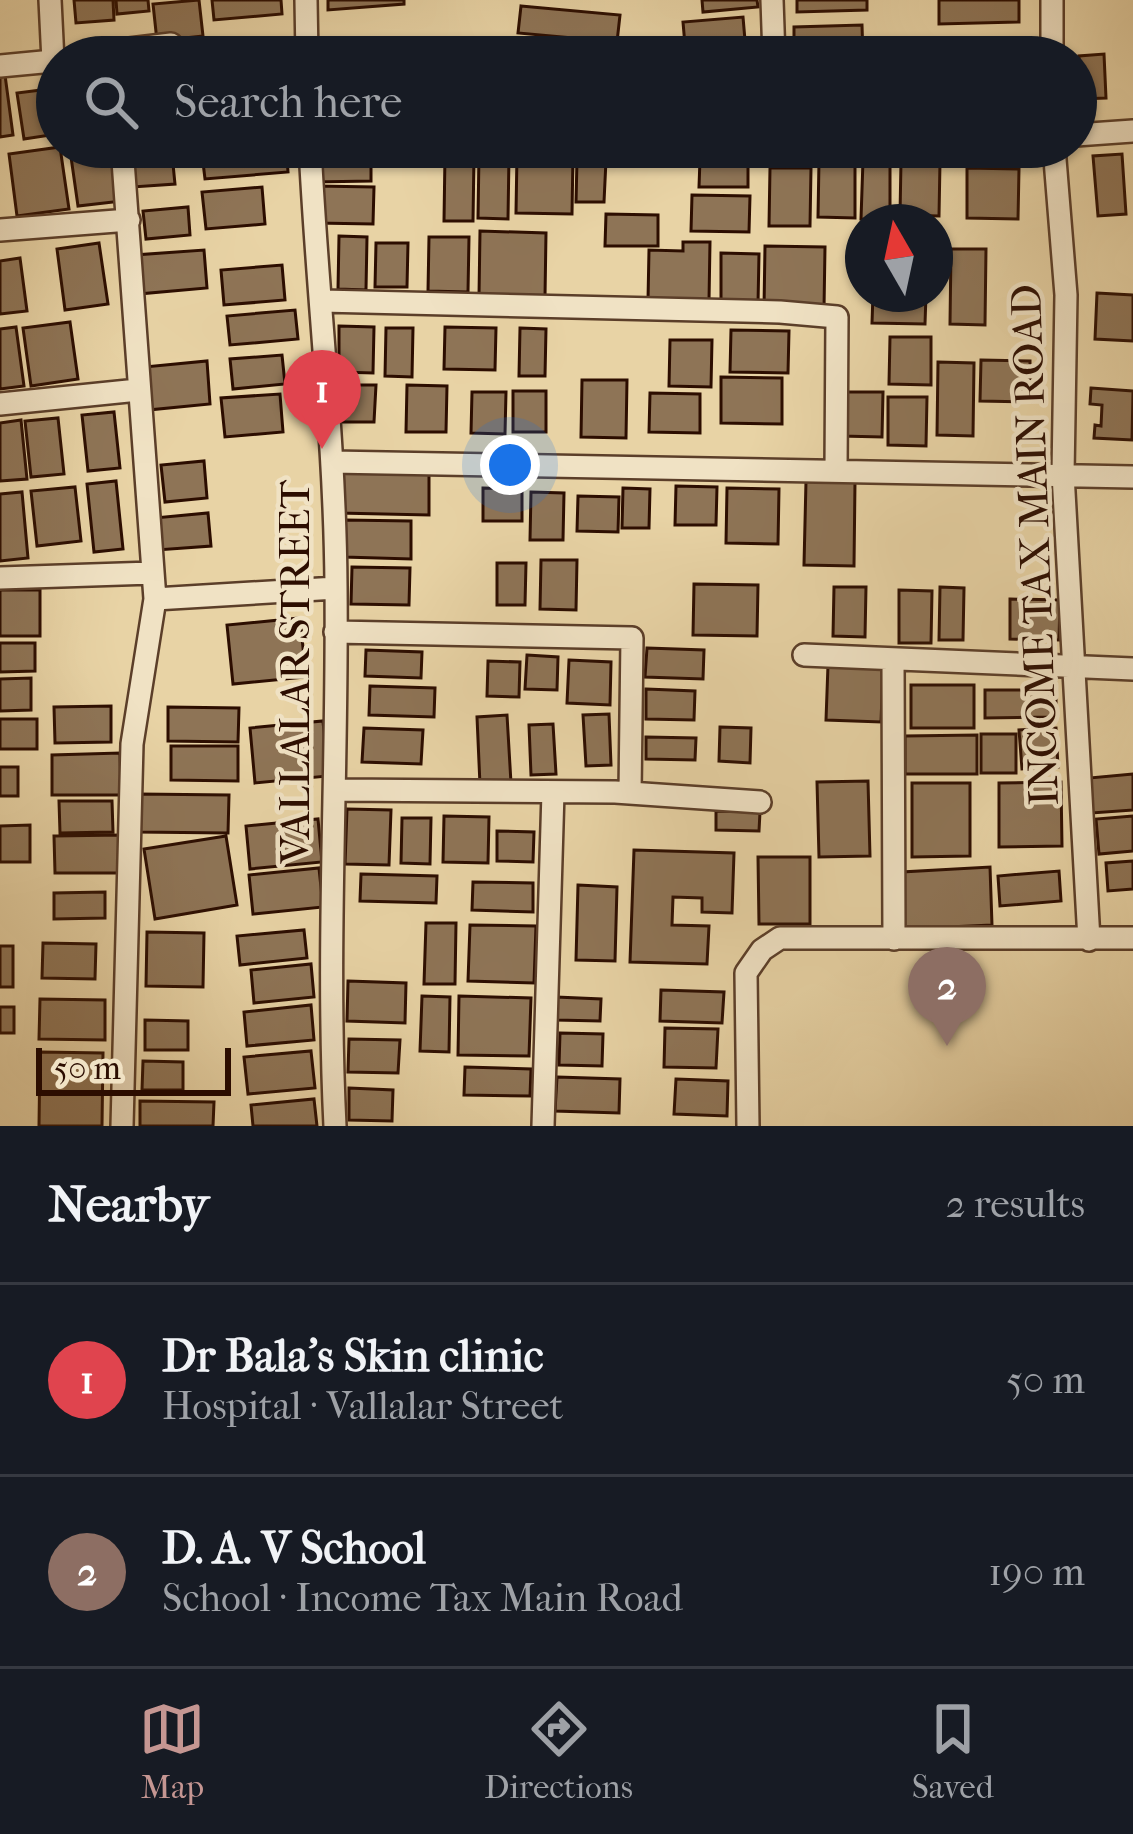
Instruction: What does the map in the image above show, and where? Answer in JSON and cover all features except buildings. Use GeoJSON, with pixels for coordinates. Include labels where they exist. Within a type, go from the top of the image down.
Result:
{"type":"FeatureCollection","features":[{"type":"Feature","properties":{"kind":"street"},"geometry":{"type":"LineString","coordinates":[[50,0],[53,36]]}},
{"type":"Feature","properties":{"kind":"street"},"geometry":{"type":"LineString","coordinates":[[306,0],[307,36]]}},
{"type":"Feature","properties":{"kind":"street"},"geometry":{"type":"LineString","coordinates":[[772,0],[773,36]]}},
{"type":"Feature","properties":{"kind":"street"},"geometry":{"type":"LineString","coordinates":[[1052,0],[1052,36]]}},
{"type":"Feature","properties":{"kind":"street"},"geometry":{"type":"LineString","coordinates":[[0,66],[36,63]]}},
{"type":"Feature","properties":{"kind":"street"},"geometry":{"type":"LineString","coordinates":[[1097,133],[1133,130]]}},
{"type":"Feature","properties":{"kind":"street"},"geometry":{"type":"LineString","coordinates":[[122,1126],[132,744],[155,598],[124,168]]}},
{"type":"Feature","properties":{"kind":"street","name":"VALLALAR STREET"},"geometry":{"type":"LineString","coordinates":[[312,168],[336,588],[337,790],[330,1024],[335,1126]]}},
{"type":"Feature","properties":{"kind":"street","name":"INCOME TAX MAIN ROAD"},"geometry":{"type":"LineString","coordinates":[[1056,168],[1066,295],[1063,474],[1089,940]]}},
{"type":"Feature","properties":{"kind":"street"},"geometry":{"type":"LineString","coordinates":[[0,230],[129,220]]}},
{"type":"Feature","properties":{"kind":"street"},"geometry":{"type":"LineString","coordinates":[[322,301],[837,317],[836,470]]}},
{"type":"Feature","properties":{"kind":"street"},"geometry":{"type":"LineString","coordinates":[[0,404],[138,390]]}},
{"type":"Feature","properties":{"kind":"street"},"geometry":{"type":"LineString","coordinates":[[332,462],[1133,477]]}},
{"type":"Feature","properties":{"kind":"street"},"geometry":{"type":"LineString","coordinates":[[0,578],[152,573]]}},
{"type":"Feature","properties":{"kind":"street"},"geometry":{"type":"LineString","coordinates":[[155,598],[336,588]]}},
{"type":"Feature","properties":{"kind":"street"},"geometry":{"type":"LineString","coordinates":[[335,632],[632,638],[630,794]]}},
{"type":"Feature","properties":{"kind":"street"},"geometry":{"type":"LineString","coordinates":[[804,656],[1133,669]]}},
{"type":"Feature","properties":{"kind":"street"},"geometry":{"type":"LineString","coordinates":[[893,660],[894,939]]}},
{"type":"Feature","properties":{"kind":"street"},"geometry":{"type":"LineString","coordinates":[[337,790],[630,794],[760,802]]}},
{"type":"Feature","properties":{"kind":"street"},"geometry":{"type":"LineString","coordinates":[[544,1126],[553,792]]}},
{"type":"Feature","properties":{"kind":"street"},"geometry":{"type":"LineString","coordinates":[[748,1126],[746,973],[762,950],[780,938],[1133,938]]}},
{"type":"Feature","properties":{"kind":"place","name":"Dr Bala's Skin clinic"},"geometry":{"type":"Point","coordinates":[322,449]}},
{"type":"Feature","properties":{"kind":"place","name":"D. A. V School"},"geometry":{"type":"Point","coordinates":[947,1046]}}]}
